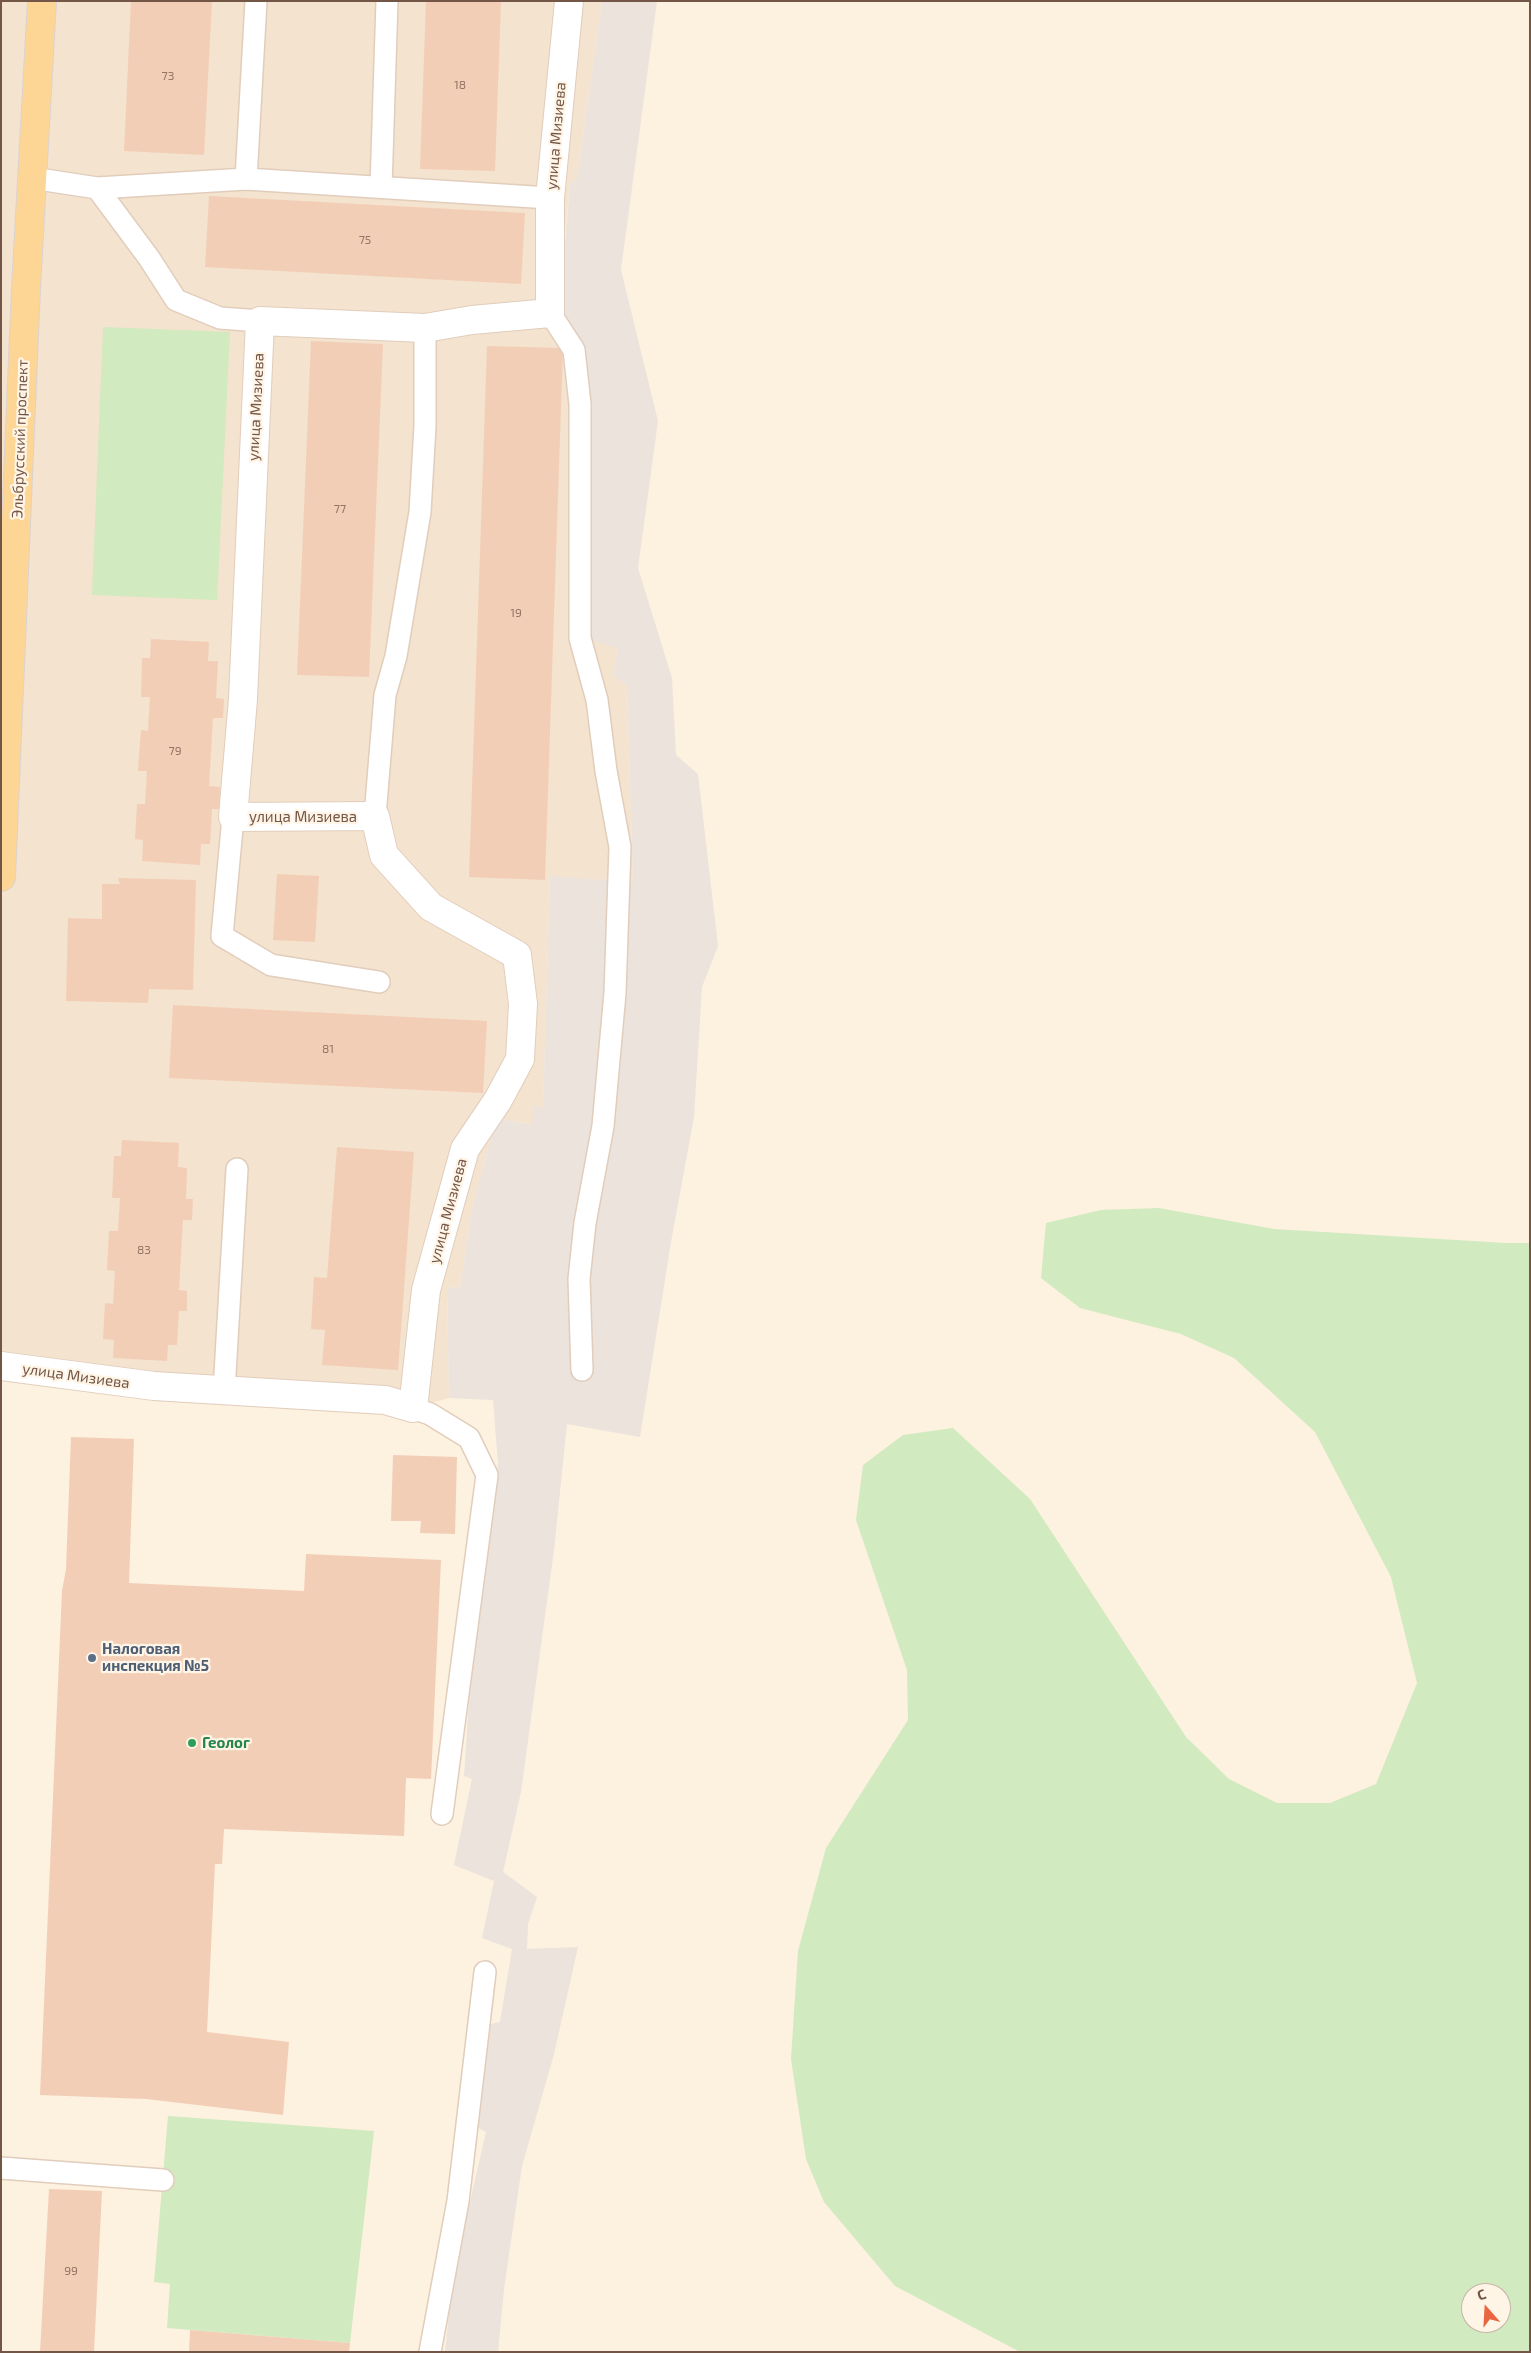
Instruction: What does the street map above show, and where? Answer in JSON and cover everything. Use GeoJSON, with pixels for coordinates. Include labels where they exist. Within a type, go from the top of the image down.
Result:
{"type":"FeatureCollection","features":[{"type":"Feature","properties":{"kind":"main road","name":"Эльбрусский проспект"},"geometry":{"type":"LineString","coordinates":[[1,877],[32,178],[42,1]]}},
{"type":"Feature","properties":{"kind":"street","name":"улица Мизиева"},"geometry":{"type":"LineString","coordinates":[[550,313],[550,198],[569,1]]}},
{"type":"Feature","properties":{"kind":"street"},"geometry":{"type":"LineString","coordinates":[[260,321],[425,328],[472,320],[550,313]]}},
{"type":"Feature","properties":{"kind":"street","name":"улица Мизиева"},"geometry":{"type":"LineString","coordinates":[[1,1366],[154,1386],[385,1400],[412,1408],[426,1290],[462,1158],[465,1149],[498,1100],[520,1059],[523,1004],[517,955],[431,907],[384,855],[375,816],[233,817],[244,699],[260,321]]}},
{"type":"Feature","properties":{"kind":"lane"},"geometry":{"type":"LineString","coordinates":[[246,179],[256,1]]}},
{"type":"Feature","properties":{"kind":"lane"},"geometry":{"type":"LineString","coordinates":[[381,187],[387,1]]}},
{"type":"Feature","properties":{"kind":"lane"},"geometry":{"type":"LineString","coordinates":[[32,178],[97,188],[246,179],[550,198]]}},
{"type":"Feature","properties":{"kind":"lane"},"geometry":{"type":"LineString","coordinates":[[97,188],[149,258],[176,300],[220,318],[260,321]]}},
{"type":"Feature","properties":{"kind":"lane"},"geometry":{"type":"LineString","coordinates":[[550,313],[574,350],[580,404],[580,638],[598,700],[606,771],[620,847],[615,993],[604,1107],[584,1223],[579,1279],[582,1370]]}},
{"type":"Feature","properties":{"kind":"lane"},"geometry":{"type":"LineString","coordinates":[[375,816],[385,696],[396,656],[420,512],[425,426],[425,328]]}},
{"type":"Feature","properties":{"kind":"lane"},"geometry":{"type":"LineString","coordinates":[[233,817],[222,936],[271,965],[379,982]]}},
{"type":"Feature","properties":{"kind":"lane"},"geometry":{"type":"LineString","coordinates":[[224,1390],[237,1169]]}},
{"type":"Feature","properties":{"kind":"lane"},"geometry":{"type":"LineString","coordinates":[[412,1408],[430,1414],[469,1438],[487,1475],[442,1814]]}},
{"type":"Feature","properties":{"kind":"lane"},"geometry":{"type":"LineString","coordinates":[[430,2352],[458,2200],[485,1972]]}},
{"type":"Feature","properties":{"kind":"lane"},"geometry":{"type":"LineString","coordinates":[[1,2168],[163,2180]]}},
{"type":"Feature","properties":{"kind":"shaded area"},"geometry":{"type":"Polygon","coordinates":[[[1,1],[602,1],[577,179],[570,183],[563,254],[585,467],[591,551],[618,648],[613,676],[627,685],[633,882],[550,877],[543,1109],[534,1106],[533,1125],[496,1118],[471,1214],[460,1288],[447,1287],[449,1398],[413,1408],[1,1366],[1,1]]]}},
{"type":"Feature","properties":{"kind":"shaded area"},"geometry":{"type":"Polygon","coordinates":[[[602,1],[657,1],[621,270],[658,421],[638,568],[672,678],[676,755],[698,774],[718,946],[702,987],[694,1117],[671,1242],[640,1437],[567,1424],[554,1550],[521,1792],[503,1872],[537,1897],[528,1924],[527,1949],[578,1947],[554,2054],[522,2166],[504,2289],[498,2352],[445,2352],[453,2276],[486,2132],[468,2122],[490,2024],[500,2022],[512,1949],[482,1938],[494,1881],[454,1865],[472,1779],[464,1776],[473,1640],[498,1464],[493,1400],[449,1398],[447,1287],[460,1288],[471,1214],[496,1118],[532,1125],[534,1105],[543,1108],[550,876],[633,882],[627,685],[613,676],[618,648],[589,640],[591,551],[585,467],[559,317],[570,183],[577,179],[602,1]]]}},
{"type":"Feature","properties":{"kind":"green space"},"geometry":{"type":"Polygon","coordinates":[[[103,327],[230,332],[217,600],[92,595],[103,327]]]}},
{"type":"Feature","properties":{"kind":"green space"},"geometry":{"type":"Polygon","coordinates":[[[1159,1208],[1274,1229],[1530,1243],[1530,2352],[1020,2352],[895,2286],[824,2202],[806,2159],[791,2059],[798,1951],[826,1848],[908,1720],[907,1670],[856,1520],[863,1465],[903,1435],[953,1428],[1030,1499],[1186,1737],[1229,1779],[1277,1803],[1330,1803],[1376,1784],[1417,1683],[1391,1577],[1315,1432],[1234,1358],[1181,1334],[1080,1308],[1041,1278],[1046,1223],[1101,1210],[1159,1208]]]}},
{"type":"Feature","properties":{"kind":"green space"},"geometry":{"type":"Polygon","coordinates":[[[168,2116],[374,2131],[350,2343],[167,2328],[170,2284],[154,2282],[168,2116]]]}},
{"type":"Feature","properties":{"kind":"building"},"geometry":{"type":"Polygon","coordinates":[[[131,1],[212,1],[204,155],[124,151],[131,1]]]}},
{"type":"Feature","properties":{"kind":"building"},"geometry":{"type":"Polygon","coordinates":[[[426,1],[501,1],[495,171],[420,169],[426,1]]]}},
{"type":"Feature","properties":{"kind":"building"},"geometry":{"type":"Polygon","coordinates":[[[209,196],[525,213],[521,284],[205,267],[209,196]]]}},
{"type":"Feature","properties":{"kind":"building"},"geometry":{"type":"Polygon","coordinates":[[[311,341],[383,344],[369,677],[297,675],[311,341]]]}},
{"type":"Feature","properties":{"kind":"building"},"geometry":{"type":"Polygon","coordinates":[[[487,346],[563,348],[545,880],[469,877],[487,346]]]}},
{"type":"Feature","properties":{"kind":"building"},"geometry":{"type":"Polygon","coordinates":[[[151,639],[209,642],[208,661],[218,661],[216,698],[224,699],[223,718],[213,718],[209,786],[220,787],[219,809],[212,809],[210,844],[201,844],[200,865],[142,861],[143,840],[135,839],[137,804],[145,804],[147,771],[138,771],[141,730],[148,731],[150,697],[141,697],[142,658],[150,658],[151,639]]]}},
{"type":"Feature","properties":{"kind":"building"},"geometry":{"type":"Polygon","coordinates":[[[277,874],[319,876],[315,942],[273,940],[277,874]]]}},
{"type":"Feature","properties":{"kind":"building"},"geometry":{"type":"Polygon","coordinates":[[[118,878],[196,880],[193,990],[149,989],[148,1003],[66,1001],[68,918],[102,919],[102,884],[120,884],[118,878]]]}},
{"type":"Feature","properties":{"kind":"building"},"geometry":{"type":"Polygon","coordinates":[[[173,1005],[487,1021],[483,1093],[169,1078],[173,1005]]]}},
{"type":"Feature","properties":{"kind":"building"},"geometry":{"type":"Polygon","coordinates":[[[122,1140],[179,1143],[178,1167],[187,1168],[186,1199],[193,1199],[192,1220],[183,1220],[179,1290],[187,1291],[187,1311],[179,1311],[177,1345],[168,1345],[167,1361],[113,1358],[114,1340],[103,1339],[105,1303],[113,1304],[115,1271],[107,1270],[109,1231],[118,1231],[120,1198],[112,1198],[114,1156],[121,1156],[122,1140]]]}},
{"type":"Feature","properties":{"kind":"building"},"geometry":{"type":"Polygon","coordinates":[[[337,1147],[414,1152],[398,1370],[322,1365],[325,1330],[311,1329],[314,1277],[327,1278],[337,1147]]]}},
{"type":"Feature","properties":{"kind":"building"},"geometry":{"type":"Polygon","coordinates":[[[71,1437],[134,1439],[129,1583],[304,1591],[306,1554],[441,1560],[431,1779],[406,1778],[404,1836],[224,1829],[222,1864],[215,1864],[207,2032],[289,2042],[283,2115],[146,2099],[40,2095],[62,1591],[66,1569],[71,1437]]]}},
{"type":"Feature","properties":{"kind":"building"},"geometry":{"type":"Polygon","coordinates":[[[393,1455],[457,1457],[455,1534],[420,1533],[421,1521],[391,1521],[393,1455]]]}},
{"type":"Feature","properties":{"kind":"building"},"geometry":{"type":"Polygon","coordinates":[[[49,2189],[102,2191],[94,2352],[40,2352],[49,2189]]]}},
{"type":"Feature","properties":{"kind":"building"},"geometry":{"type":"Polygon","coordinates":[[[190,2330],[350,2343],[349,2352],[189,2352],[190,2330]]]}},
{"type":"Feature","properties":{"kind":"place","name":"Налоговая инспекция №5"},"geometry":{"type":"Point","coordinates":[92,1658]}},
{"type":"Feature","properties":{"kind":"place","name":"Геолог"},"geometry":{"type":"Point","coordinates":[192,1743]}}]}
